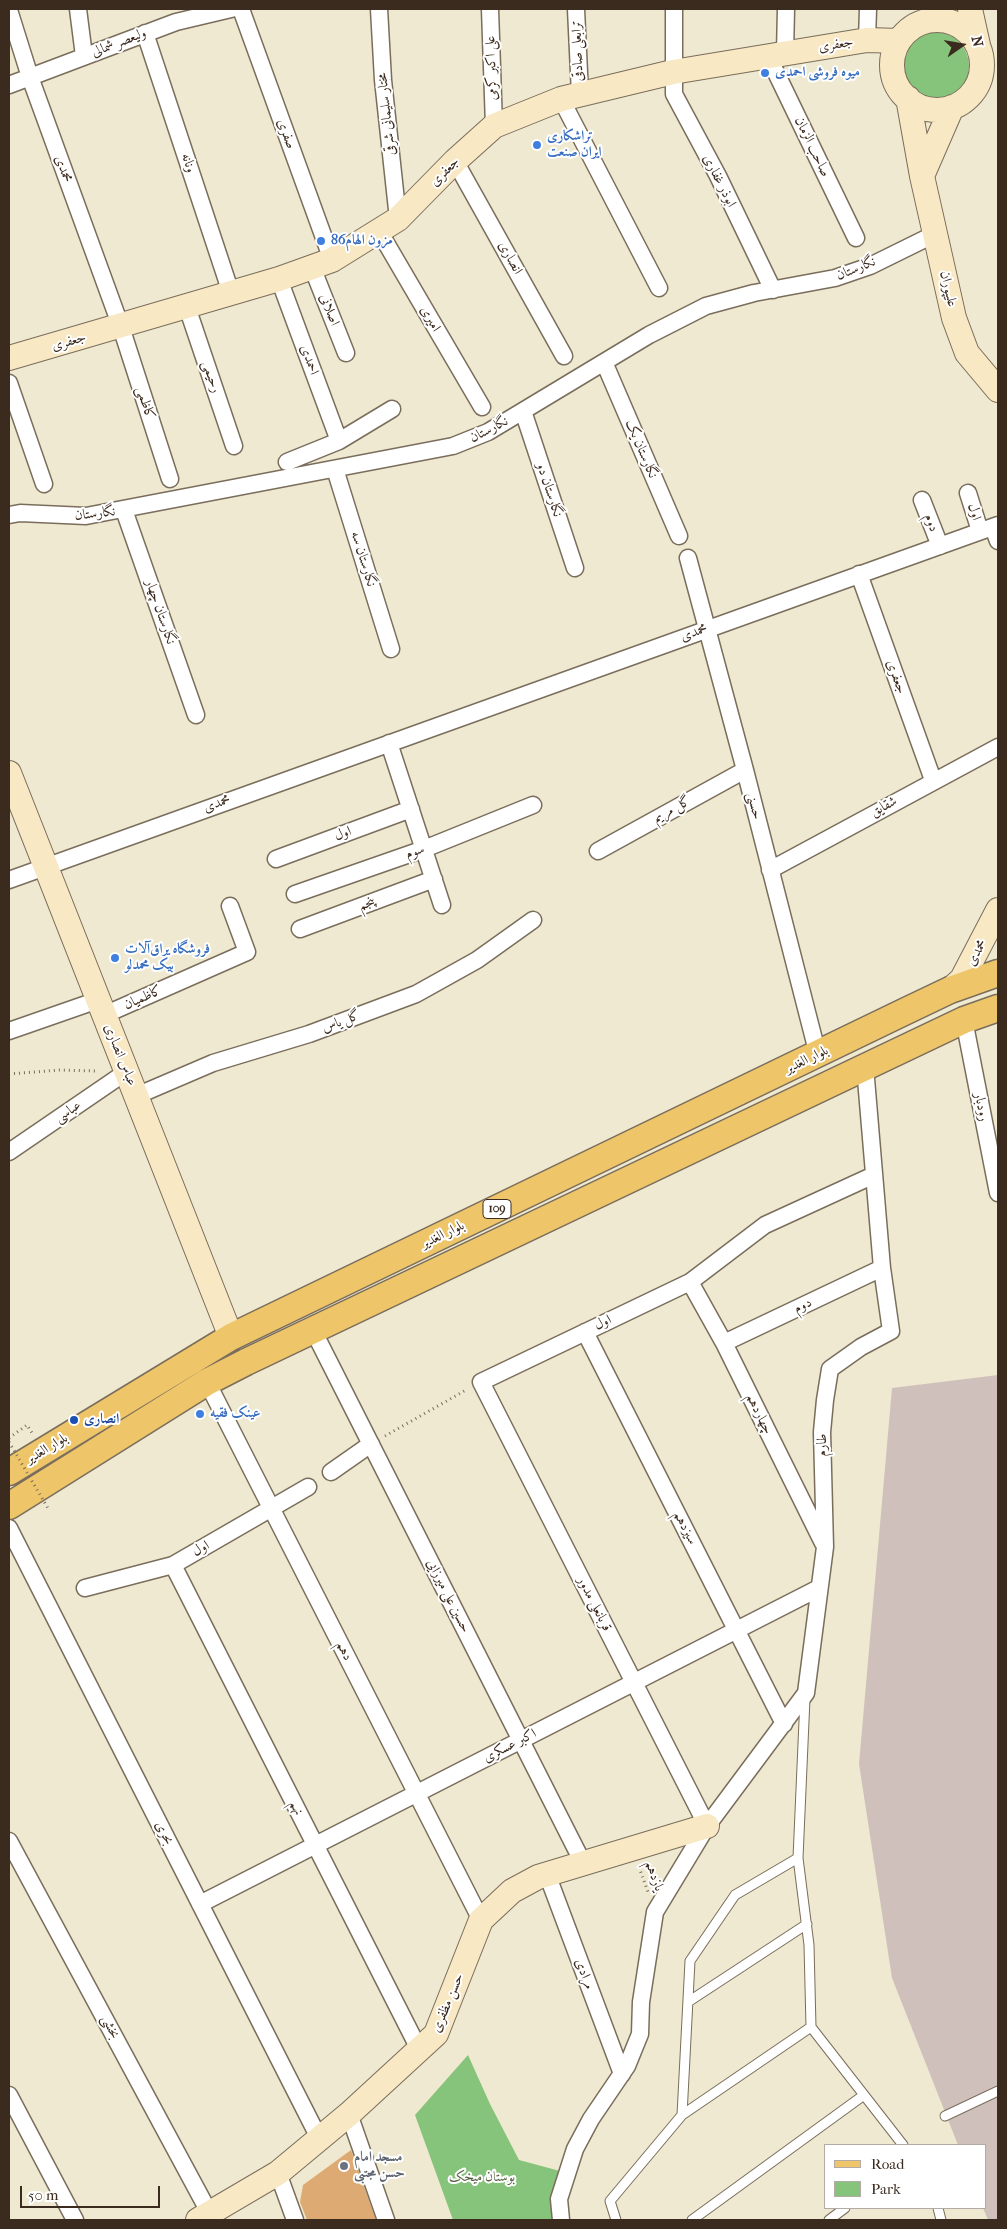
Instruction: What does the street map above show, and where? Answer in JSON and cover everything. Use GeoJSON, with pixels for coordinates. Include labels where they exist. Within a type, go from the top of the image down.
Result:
{"type":"FeatureCollection","features":[{"type":"Feature","properties":{"kind":"main road","name":"بلوار الغدیر"},"geometry":{"type":"LineString","coordinates":[[9,1472],[231,1337],[950,990],[998,973]]}},
{"type":"Feature","properties":{"kind":"main road","name":"بلوار الغدیر"},"geometry":{"type":"LineString","coordinates":[[9,1506],[208,1382],[313,1330],[964,1020],[998,1008]]}},
{"type":"Feature","properties":{"kind":"street"},"geometry":{"type":"LineString","coordinates":[[78,9],[84,56]]}},
{"type":"Feature","properties":{"kind":"street","name":"ولیعصر شمالی"},"geometry":{"type":"LineString","coordinates":[[9,85],[145,34],[176,15],[230,9]]}},
{"type":"Feature","properties":{"kind":"street","name":"صفری"},"geometry":{"type":"LineString","coordinates":[[241,9],[322,264]]}},
{"type":"Feature","properties":{"kind":"street","name":"مختار سلیمانی شرقی"},"geometry":{"type":"LineString","coordinates":[[379,9],[389,225]]}},
{"type":"Feature","properties":{"kind":"street","name":"علی اکبر کرمی"},"geometry":{"type":"LineString","coordinates":[[490,9],[494,126]]}},
{"type":"Feature","properties":{"kind":"street","name":"ترابعلی صادقی"},"geometry":{"type":"LineString","coordinates":[[570,97],[576,9]]}},
{"type":"Feature","properties":{"kind":"street","name":"ابوذر غفاری"},"geometry":{"type":"LineString","coordinates":[[674,9],[674,94],[718,176],[773,290]]}},
{"type":"Feature","properties":{"kind":"street"},"geometry":{"type":"LineString","coordinates":[[777,55],[786,9]]}},
{"type":"Feature","properties":{"kind":"street"},"geometry":{"type":"LineString","coordinates":[[867,40],[868,9]]}},
{"type":"Feature","properties":{"kind":"street"},"geometry":{"type":"LineString","coordinates":[[970,9],[982,62],[978,83],[965,100],[952,107],[936,110],[921,107],[908,98],[898,86],[893,72],[893,56],[899,41],[914,27],[934,14],[960,26],[971,35],[978,47]]}},
{"type":"Feature","properties":{"kind":"street","name":"محمدی"},"geometry":{"type":"LineString","coordinates":[[9,10],[30,77],[120,327]]}},
{"type":"Feature","properties":{"kind":"street","name":"ونانه"},"geometry":{"type":"LineString","coordinates":[[145,34],[231,293]]}},
{"type":"Feature","properties":{"kind":"street","name":"جعفری"},"geometry":{"type":"LineString","coordinates":[[9,358],[187,307],[322,264],[389,225],[494,126],[570,97],[673,72],[867,40],[899,41]]}},
{"type":"Feature","properties":{"kind":"street","name":"صاحب الزمان"},"geometry":{"type":"LineString","coordinates":[[777,55],[856,238]]}},
{"type":"Feature","properties":{"kind":"street"},"geometry":{"type":"LineString","coordinates":[[570,97],[659,288]]}},
{"type":"Feature","properties":{"kind":"street","name":"علیپوران"},"geometry":{"type":"LineString","coordinates":[[908,98],[922,176],[954,318],[968,353],[998,390]]}},
{"type":"Feature","properties":{"kind":"street"},"geometry":{"type":"LineString","coordinates":[[922,176],[952,107]]}},
{"type":"Feature","properties":{"kind":"street","name":"انصاری"},"geometry":{"type":"LineString","coordinates":[[455,161],[564,356]]}},
{"type":"Feature","properties":{"kind":"street","name":"امیری"},"geometry":{"type":"LineString","coordinates":[[389,225],[482,407]]}},
{"type":"Feature","properties":{"kind":"street","name":"نگارستان"},"geometry":{"type":"LineString","coordinates":[[9,515],[20,513],[86,516],[453,446],[488,432],[649,335],[706,306],[733,297],[811,284],[848,274],[935,234]]}},
{"type":"Feature","properties":{"kind":"street","name":"اصلانی"},"geometry":{"type":"LineString","coordinates":[[322,264],[346,353]]}},
{"type":"Feature","properties":{"kind":"street","name":"احمدی"},"geometry":{"type":"LineString","coordinates":[[279,279],[340,441]]}},
{"type":"Feature","properties":{"kind":"street","name":"رحیمی"},"geometry":{"type":"LineString","coordinates":[[187,307],[234,446]]}},
{"type":"Feature","properties":{"kind":"street","name":"کاظمی"},"geometry":{"type":"LineString","coordinates":[[120,327],[170,479]]}},
{"type":"Feature","properties":{"kind":"street","name":"نگارستان یک"},"geometry":{"type":"LineString","coordinates":[[604,362],[679,536]]}},
{"type":"Feature","properties":{"kind":"street"},"geometry":{"type":"LineString","coordinates":[[9,383],[44,484]]}},
{"type":"Feature","properties":{"kind":"street"},"geometry":{"type":"LineString","coordinates":[[287,462],[340,441],[392,409]]}},
{"type":"Feature","properties":{"kind":"street","name":"نگارستان دو"},"geometry":{"type":"LineString","coordinates":[[523,411],[575,568]]}},
{"type":"Feature","properties":{"kind":"street","name":"نگارستان سه"},"geometry":{"type":"LineString","coordinates":[[335,469],[391,648]]}},
{"type":"Feature","properties":{"kind":"street","name":"اول"},"geometry":{"type":"LineString","coordinates":[[968,493],[992,531]]}},
{"type":"Feature","properties":{"kind":"street","name":"دوم"},"geometry":{"type":"LineString","coordinates":[[922,500],[940,546]]}},
{"type":"Feature","properties":{"kind":"street","name":"نگارستان چهار"},"geometry":{"type":"LineString","coordinates":[[124,510],[196,715]]}},
{"type":"Feature","properties":{"kind":"street","name":"محمدی"},"geometry":{"type":"LineString","coordinates":[[9,880],[859,574],[940,546],[992,531]]}},
{"type":"Feature","properties":{"kind":"street","name":"حسنی"},"geometry":{"type":"LineString","coordinates":[[688,558],[818,1055]]}},
{"type":"Feature","properties":{"kind":"street","name":"جعفری"},"geometry":{"type":"LineString","coordinates":[[859,574],[933,780]]}},
{"type":"Feature","properties":{"kind":"street"},"geometry":{"type":"LineString","coordinates":[[389,742],[442,905]]}},
{"type":"Feature","properties":{"kind":"street","name":"شقایق"},"geometry":{"type":"LineString","coordinates":[[770,870],[933,780],[998,747]]}},
{"type":"Feature","properties":{"kind":"street","name":"گل مریم"},"geometry":{"type":"LineString","coordinates":[[598,851],[745,770]]}},
{"type":"Feature","properties":{"kind":"street","name":"عباس انصاری"},"geometry":{"type":"LineString","coordinates":[[9,773],[231,1337]]}},
{"type":"Feature","properties":{"kind":"street","name":"سوم"},"geometry":{"type":"LineString","coordinates":[[295,894],[424,849],[533,805]]}},
{"type":"Feature","properties":{"kind":"street","name":"اول"},"geometry":{"type":"LineString","coordinates":[[276,859],[411,809]]}},
{"type":"Feature","properties":{"kind":"street","name":"پنجم"},"geometry":{"type":"LineString","coordinates":[[300,930],[434,879]]}},
{"type":"Feature","properties":{"kind":"street","name":"کاظمیان"},"geometry":{"type":"LineString","coordinates":[[101,1008],[246,952],[230,906]]}},
{"type":"Feature","properties":{"kind":"street","name":"محمدی"},"geometry":{"type":"LineString","coordinates":[[950,990],[962,979],[998,910]]}},
{"type":"Feature","properties":{"kind":"street","name":"گل یاس"},"geometry":{"type":"LineString","coordinates":[[136,1096],[213,1063],[309,1034],[416,994],[477,960],[533,920]]}},
{"type":"Feature","properties":{"kind":"street"},"geometry":{"type":"LineString","coordinates":[[9,1031],[101,1008]]}},
{"type":"Feature","properties":{"kind":"street","name":"رودبار"},"geometry":{"type":"LineString","coordinates":[[964,1020],[998,1193]]}},
{"type":"Feature","properties":{"kind":"street","name":"طارم"},"geometry":{"type":"LineString","coordinates":[[655,1912],[707,1826],[806,1693],[825,1547],[822,1432],[830,1369],[861,1347],[891,1331],[882,1268],[865,1067]]}},
{"type":"Feature","properties":{"kind":"street","name":"عباسی"},"geometry":{"type":"LineString","coordinates":[[9,1152],[126,1072]]}},
{"type":"Feature","properties":{"kind":"street","name":"اول"},"geometry":{"type":"LineString","coordinates":[[481,1382],[690,1282],[765,1225],[874,1175]]}},
{"type":"Feature","properties":{"kind":"street","name":"دوم"},"geometry":{"type":"LineString","coordinates":[[724,1343],[882,1268]]}},
{"type":"Feature","properties":{"kind":"street","name":"چهاردهم"},"geometry":{"type":"LineString","coordinates":[[690,1282],[724,1343],[825,1547]]}},
{"type":"Feature","properties":{"kind":"street","name":"حسین علی میرزایی"},"geometry":{"type":"LineString","coordinates":[[313,1330],[583,1863]]}},
{"type":"Feature","properties":{"kind":"street","name":"سیزدهم"},"geometry":{"type":"LineString","coordinates":[[585,1332],[784,1724]]}},
{"type":"Feature","properties":{"kind":"street","name":"دهم"},"geometry":{"type":"LineString","coordinates":[[208,1382],[481,1920]]}},
{"type":"Feature","properties":{"kind":"street","name":"قربانعلی مدور"},"geometry":{"type":"LineString","coordinates":[[481,1382],[707,1826]]}},
{"type":"Feature","properties":{"kind":"street"},"geometry":{"type":"LineString","coordinates":[[331,1472],[371,1444]]}},
{"type":"Feature","properties":{"kind":"street","name":"اول"},"geometry":{"type":"LineString","coordinates":[[85,1588],[173,1566],[308,1487]]}},
{"type":"Feature","properties":{"kind":"street","name":"بحری"},"geometry":{"type":"LineString","coordinates":[[9,1528],[319,2138]]}},
{"type":"Feature","properties":{"kind":"street","name":"نهم"},"geometry":{"type":"LineString","coordinates":[[173,1566],[420,2051]]}},
{"type":"Feature","properties":{"kind":"street","name":"اکبر عسکری"},"geometry":{"type":"LineString","coordinates":[[200,1904],[819,1588]]}},
{"type":"Feature","properties":{"kind":"street","name":"حسن مظفری"},"geometry":{"type":"LineString","coordinates":[[204,2217],[278,2173],[349,2114],[420,2051],[436,2034],[481,1920],[512,1891],[547,1874],[707,1826]]}},
{"type":"Feature","properties":{"kind":"street","name":"بخشی"},"geometry":{"type":"LineString","coordinates":[[9,1841],[204,2217]]}},
{"type":"Feature","properties":{"kind":"street","name":"مرادی"},"geometry":{"type":"LineString","coordinates":[[547,1874],[622,2074]]}},
{"type":"Feature","properties":{"kind":"street"},"geometry":{"type":"LineString","coordinates":[[561,2220],[559,2199],[575,2149],[592,2119],[622,2074],[640,2034],[641,2002],[655,1912]]}},
{"type":"Feature","properties":{"kind":"street"},"geometry":{"type":"LineString","coordinates":[[9,2095],[75,2220]]}},
{"type":"Feature","properties":{"kind":"street"},"geometry":{"type":"LineString","coordinates":[[349,2114],[386,2220]]}},
{"type":"Feature","properties":{"kind":"street"},"geometry":{"type":"LineString","coordinates":[[278,2173],[295,2220]]}},
{"type":"Feature","properties":{"kind":"lane"},"geometry":{"type":"LineString","coordinates":[[806,1693],[798,1858],[807,1924],[811,2027],[902,2144]]}},
{"type":"Feature","properties":{"kind":"lane"},"geometry":{"type":"LineString","coordinates":[[682,2115],[690,1961],[735,1894],[798,1858]]}},
{"type":"Feature","properties":{"kind":"lane"},"geometry":{"type":"LineString","coordinates":[[688,2002],[807,1924]]}},
{"type":"Feature","properties":{"kind":"lane"},"geometry":{"type":"LineString","coordinates":[[616,2220],[610,2201],[682,2115],[811,2027]]}},
{"type":"Feature","properties":{"kind":"lane"},"geometry":{"type":"LineString","coordinates":[[945,2116],[998,2092]]}},
{"type":"Feature","properties":{"kind":"lane"},"geometry":{"type":"LineString","coordinates":[[692,2220],[864,2095]]}},
{"type":"Feature","properties":{"kind":"lane"},"geometry":{"type":"LineString","coordinates":[[829,2220],[844,2209]]}},
{"type":"Feature","properties":{"kind":"path"},"geometry":{"type":"LineString","coordinates":[[9,1074],[60,1070],[126,1072]]}},
{"type":"Feature","properties":{"kind":"path"},"geometry":{"type":"LineString","coordinates":[[371,1444],[481,1382]]}},
{"type":"Feature","properties":{"kind":"path"},"geometry":{"type":"LineString","coordinates":[[9,1438],[27,1425]]}},
{"type":"Feature","properties":{"kind":"path"},"geometry":{"type":"LineString","coordinates":[[9,1442],[50,1510]]}},
{"type":"Feature","properties":{"kind":"path","name":"یازدهم"},"geometry":{"type":"LineString","coordinates":[[631,1848],[655,1912]]}},
{"type":"Feature","properties":{"kind":"shaded area"},"geometry":{"type":"Polygon","coordinates":[[[998,1375],[998,2220],[988,2220],[983,2209],[987,2209],[987,2144],[958,2144],[892,1978],[859,1764],[892,1388],[998,1375]]]}},
{"type":"Feature","properties":{"kind":"green space"},"geometry":{"type":"Polygon","coordinates":[[[935,32],[948,35],[959,42],[966,53],[969,66],[966,79],[959,90],[948,97],[935,100],[922,97],[911,90],[904,79],[901,66],[904,53],[911,42],[922,35],[935,32]]]}},
{"type":"Feature","properties":{"kind":"green space","name":"بوستان میخک"},"geometry":{"type":"Polygon","coordinates":[[[468,2055],[490,2104],[519,2160],[560,2171],[554,2220],[453,2220],[415,2115],[468,2055]]]}},
{"type":"Feature","properties":{"kind":"building","name":"مسجد امام حسن مجتبی"},"geometry":{"type":"Polygon","coordinates":[[[351,2150],[376,2220],[307,2220],[300,2202],[303,2185],[351,2150]]]}},
{"type":"Feature","properties":{"kind":"place","name":"میوه فروشی احمدی"},"geometry":{"type":"Point","coordinates":[765,73]}},
{"type":"Feature","properties":{"kind":"place","name":"تراشکاری ایران صنعت"},"geometry":{"type":"Point","coordinates":[537,145]}},
{"type":"Feature","properties":{"kind":"place","name":"مزون الهام86"},"geometry":{"type":"Point","coordinates":[321,241]}},
{"type":"Feature","properties":{"kind":"place","name":"فروشگاه یراق‌آلات بیک محمدلو"},"geometry":{"type":"Point","coordinates":[115,958]}},
{"type":"Feature","properties":{"kind":"place","name":"عینک فقیه"},"geometry":{"type":"Point","coordinates":[200,1414]}},
{"type":"Feature","properties":{"kind":"place","name":"انصاری"},"geometry":{"type":"Point","coordinates":[74,1420]}},
{"type":"Feature","properties":{"kind":"place","name":"مسجد امام حسن مجتبی"},"geometry":{"type":"Point","coordinates":[344,2166]}}]}
